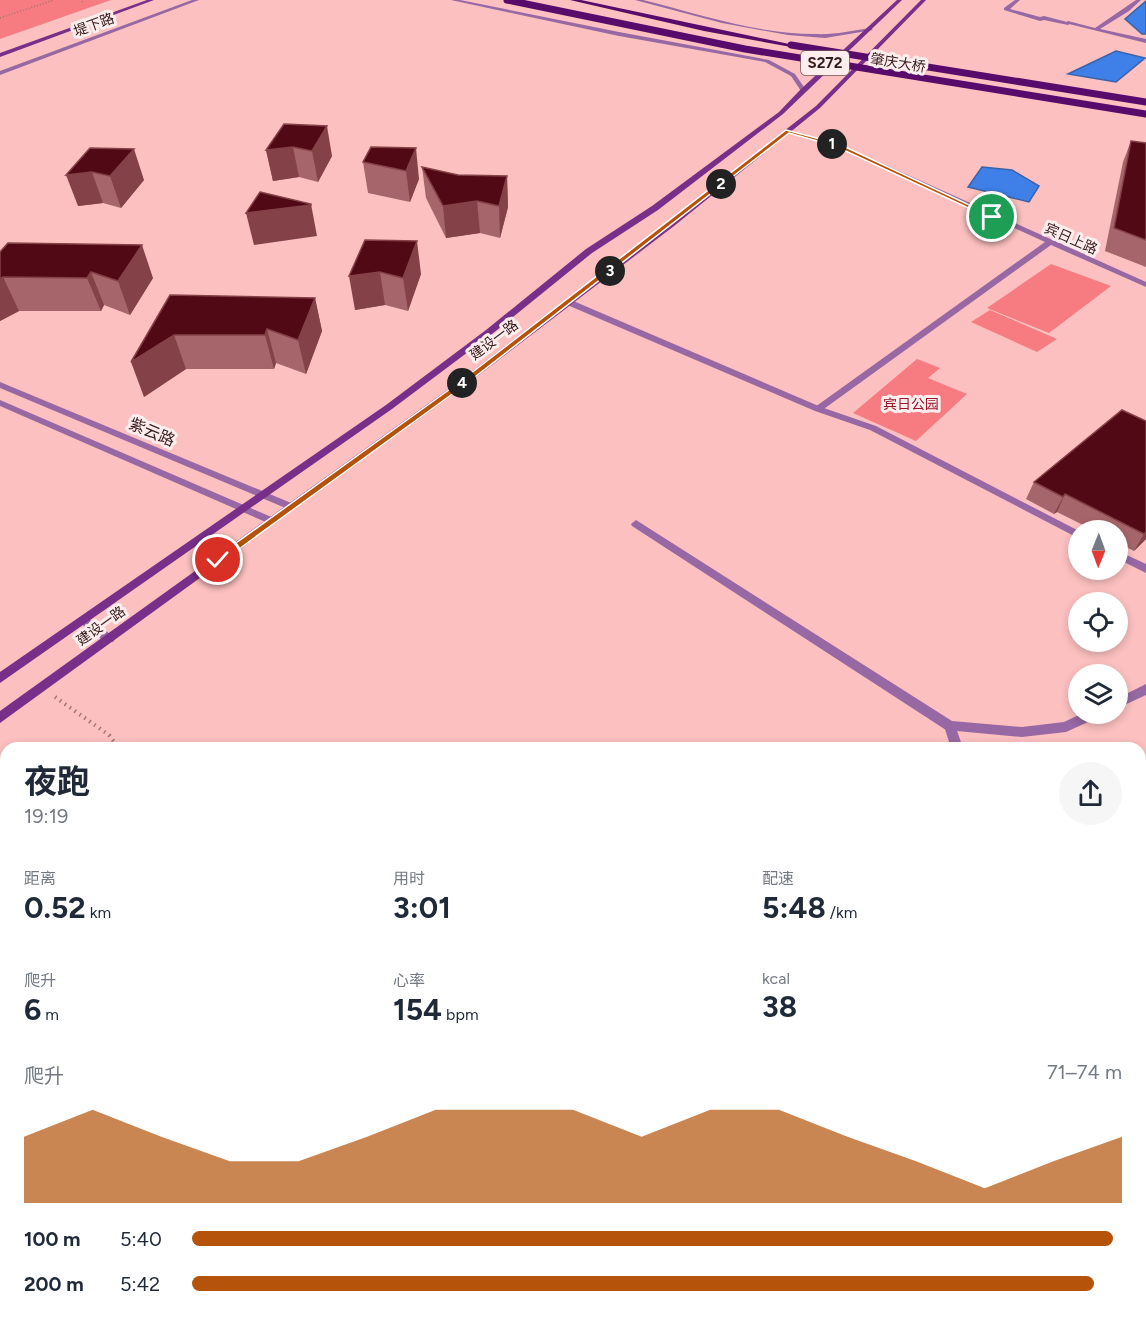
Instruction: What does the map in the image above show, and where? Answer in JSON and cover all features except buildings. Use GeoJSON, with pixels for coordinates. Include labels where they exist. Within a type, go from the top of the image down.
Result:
{"type":"FeatureCollection","features":[{"type":"Feature","properties":{"kind":"main road"},"geometry":{"type":"LineString","coordinates":[[0,48],[136,0]]}},
{"type":"Feature","properties":{"kind":"main road"},"geometry":{"type":"LineString","coordinates":[[0,56],[152,0]]}},
{"type":"Feature","properties":{"kind":"main road","name":"肇庆大桥"},"geometry":{"type":"LineString","coordinates":[[507,0],[666,36],[1146,114]]}},
{"type":"Feature","properties":{"kind":"main road","name":"肇庆大桥"},"geometry":{"type":"LineString","coordinates":[[573,0],[704,29],[791,45],[1146,102]]}},
{"type":"Feature","properties":{"kind":"main road","name":"建设一路"},"geometry":{"type":"LineString","coordinates":[[0,678],[389,407],[489,332],[589,251],[664,202],[781,113],[900,0]]}},
{"type":"Feature","properties":{"kind":"main road","name":"建设一路"},"geometry":{"type":"LineString","coordinates":[[0,718],[292,507],[568,302],[818,107],[924,0]]}},
{"type":"Feature","properties":{"kind":"main road"},"geometry":{"type":"LineString","coordinates":[[791,45],[1146,94]]}},
{"type":"Feature","properties":{"kind":"street","name":"堤下路"},"geometry":{"type":"LineString","coordinates":[[0,68],[185,0]]}},
{"type":"Feature","properties":{"kind":"street","name":"堤下路"},"geometry":{"type":"LineString","coordinates":[[0,73],[197,0]]}},
{"type":"Feature","properties":{"kind":"street"},"geometry":{"type":"LineString","coordinates":[[453,0],[767,61],[793,75],[803,90]]}},
{"type":"Feature","properties":{"kind":"street"},"geometry":{"type":"LineString","coordinates":[[637,0],[728,22],[810,36],[870,30]]}},
{"type":"Feature","properties":{"kind":"street"},"geometry":{"type":"LineString","coordinates":[[1018,0],[1006,9],[1040,19],[1146,41]]}},
{"type":"Feature","properties":{"kind":"street"},"geometry":{"type":"LineString","coordinates":[[1095,30],[1139,0]]}},
{"type":"Feature","properties":{"kind":"street","name":"宾日上路"},"geometry":{"type":"LineString","coordinates":[[788,131],[837,145],[1146,285]]}},
{"type":"Feature","properties":{"kind":"street"},"geometry":{"type":"LineString","coordinates":[[818,409],[1050,242]]}},
{"type":"Feature","properties":{"kind":"street"},"geometry":{"type":"LineString","coordinates":[[568,302],[818,409],[873,428],[1068,529]]}},
{"type":"Feature","properties":{"kind":"street","name":"紫云路"},"geometry":{"type":"LineString","coordinates":[[0,385],[292,507]]}},
{"type":"Feature","properties":{"kind":"street","name":"紫云路"},"geometry":{"type":"LineString","coordinates":[[0,403],[272,521]]}},
{"type":"Feature","properties":{"kind":"street"},"geometry":{"type":"LineString","coordinates":[[636,524],[950,726],[1022,732],[1066,727],[1072,724]]}},
{"type":"Feature","properties":{"kind":"street"},"geometry":{"type":"LineString","coordinates":[[1128,560],[1146,569]]}},
{"type":"Feature","properties":{"kind":"street"},"geometry":{"type":"LineString","coordinates":[[84,620],[109,639]]}},
{"type":"Feature","properties":{"kind":"street"},"geometry":{"type":"LineString","coordinates":[[1128,698],[1146,689]]}},
{"type":"Feature","properties":{"kind":"street"},"geometry":{"type":"LineString","coordinates":[[950,726],[955,742]]}},
{"type":"Feature","properties":{"kind":"path"},"geometry":{"type":"LineString","coordinates":[[0,18],[54,0]]}},
{"type":"Feature","properties":{"kind":"path"},"geometry":{"type":"LineString","coordinates":[[42,688],[109,735],[114,742]]}},
{"type":"Feature","properties":{"kind":"green space"},"geometry":{"type":"Polygon","coordinates":[[[0,0],[111,0],[0,39],[0,0]]]}},
{"type":"Feature","properties":{"kind":"green space"},"geometry":{"type":"Polygon","coordinates":[[[1051,264],[1111,286],[1049,333],[987,308],[1051,264]]]}},
{"type":"Feature","properties":{"kind":"green space"},"geometry":{"type":"Polygon","coordinates":[[[990,310],[1057,339],[1037,352],[971,322],[990,310]]]}},
{"type":"Feature","properties":{"kind":"green space","name":"宾日公园"},"geometry":{"type":"Polygon","coordinates":[[[917,359],[940,368],[928,378],[967,394],[916,441],[853,413],[917,359]]]}},
{"type":"Feature","properties":{"kind":"water"},"geometry":{"type":"Polygon","coordinates":[[[1146,1],[1146,34],[1142,34],[1125,19],[1146,1]]]}},
{"type":"Feature","properties":{"kind":"water"},"geometry":{"type":"Polygon","coordinates":[[[1116,51],[1145,58],[1116,82],[1068,74],[1116,51]]]}},
{"type":"Feature","properties":{"kind":"water"},"geometry":{"type":"Polygon","coordinates":[[[982,167],[1012,170],[1039,186],[1029,202],[968,187],[982,167]]]}},
{"type":"Feature","properties":{"kind":"route"},"geometry":{"type":"LineString","coordinates":[[218,560],[460,385],[671,224],[788,131],[837,145],[992,217]]}}]}
